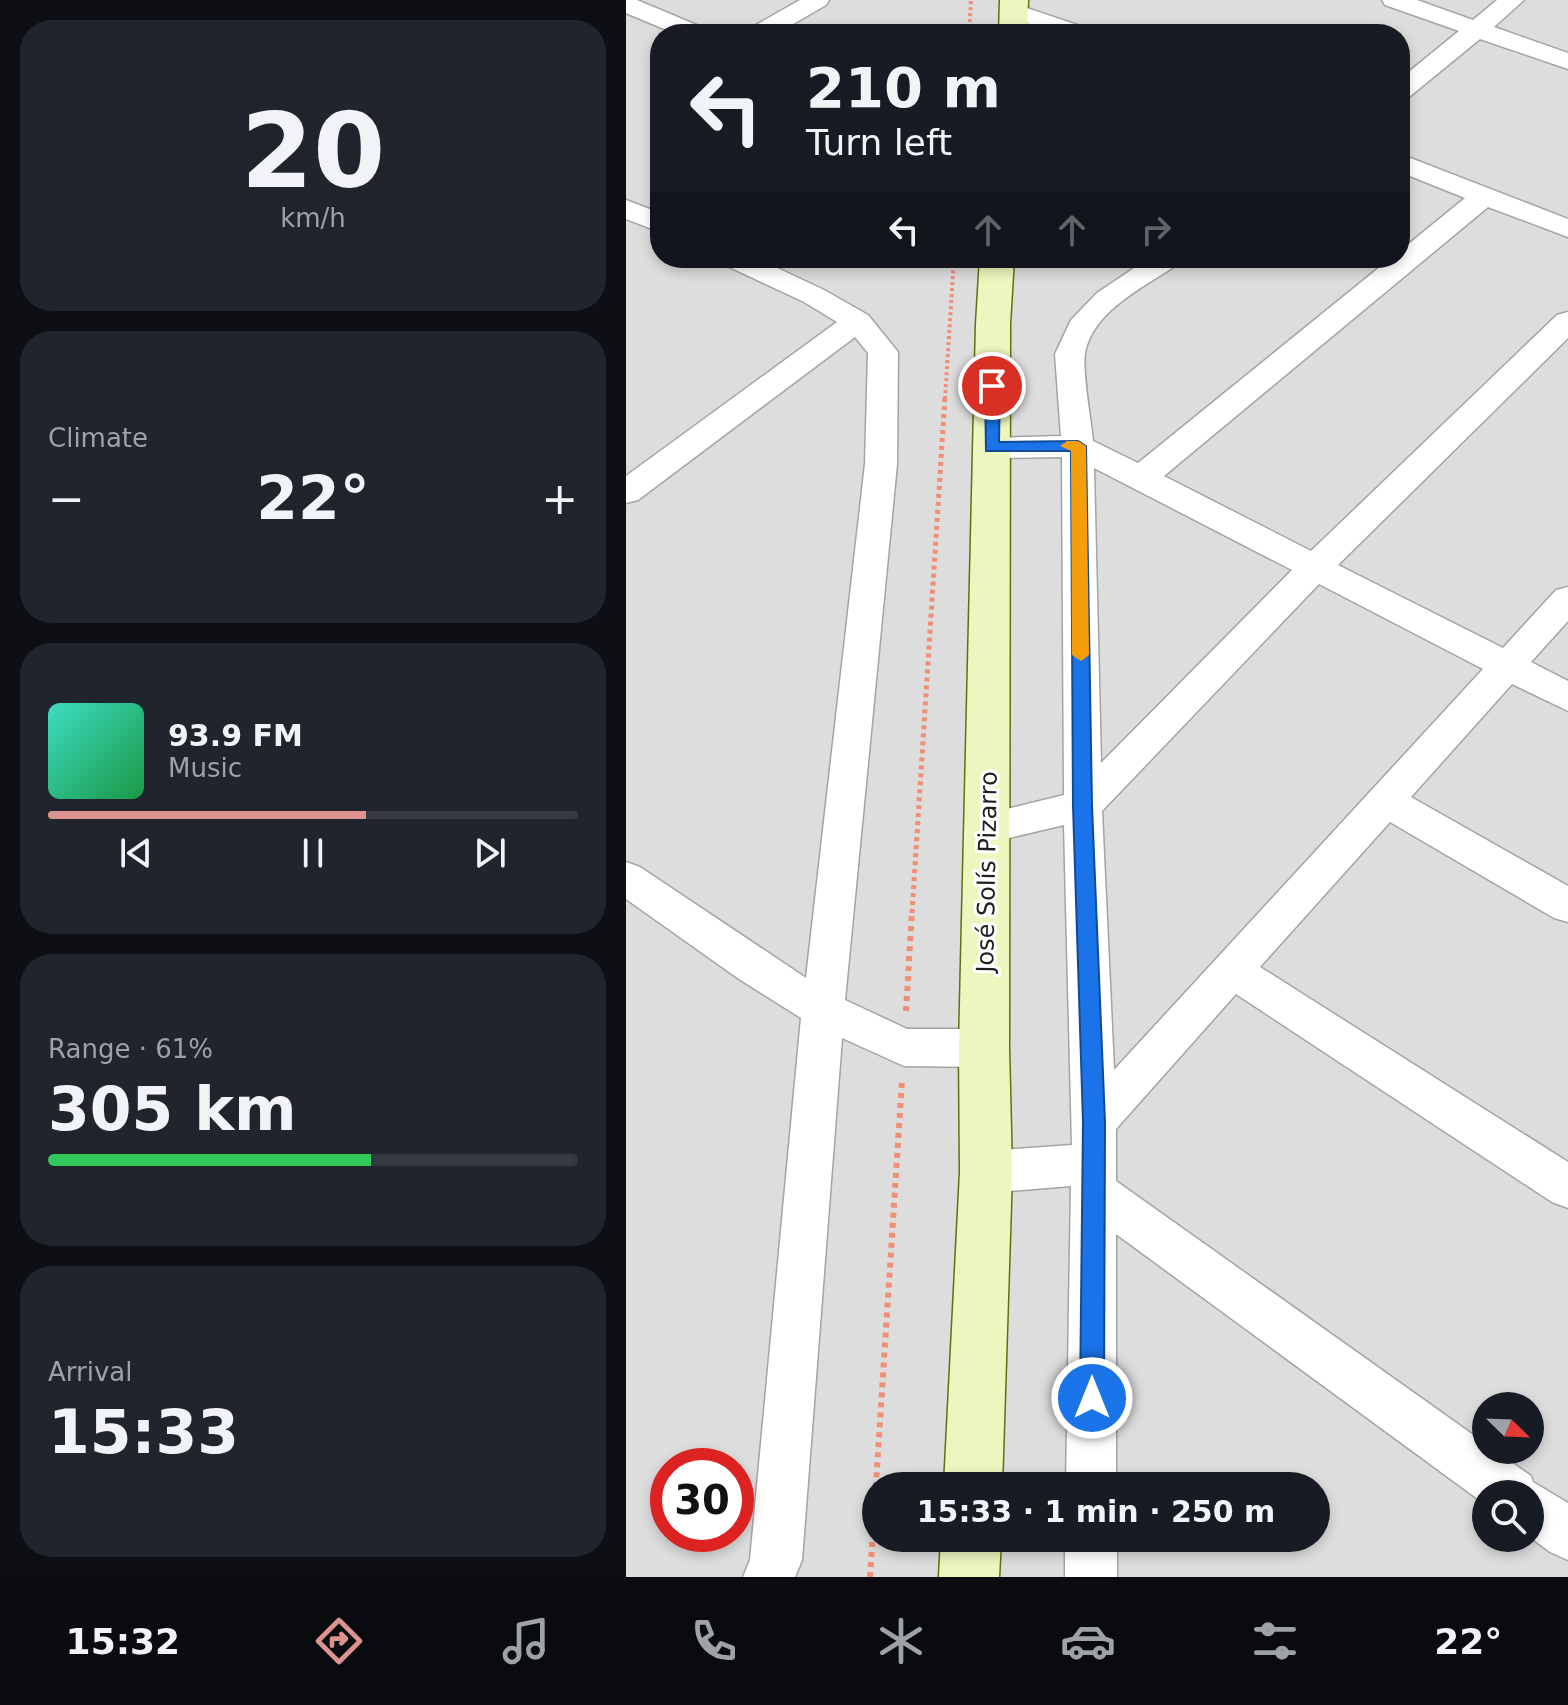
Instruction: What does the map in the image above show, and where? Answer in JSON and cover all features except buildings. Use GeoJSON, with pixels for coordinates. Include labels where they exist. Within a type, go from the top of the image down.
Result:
{"type":"FeatureCollection","features":[{"type":"Feature","properties":{"kind":"main road","name":"José Solís Pizarro"},"geometry":{"type":"LineString","coordinates":[[974,1472],[986,1172],[984,1048],[993,324],[996,268]]}},
{"type":"Feature","properties":{"kind":"main road"},"geometry":{"type":"LineString","coordinates":[[969,1577],[970,1552]]}},
{"type":"Feature","properties":{"kind":"street"},"geometry":{"type":"LineString","coordinates":[[775,24],[817,0]]}},
{"type":"Feature","properties":{"kind":"street"},"geometry":{"type":"LineString","coordinates":[[1394,0],[1568,61]]}},
{"type":"Feature","properties":{"kind":"street"},"geometry":{"type":"LineString","coordinates":[[1410,84],[1512,0]]}},
{"type":"Feature","properties":{"kind":"street"},"geometry":{"type":"LineString","coordinates":[[626,4],[673,24]]}},
{"type":"Feature","properties":{"kind":"street"},"geometry":{"type":"LineString","coordinates":[[1014,15],[1045,24]]}},
{"type":"Feature","properties":{"kind":"street"},"geometry":{"type":"LineString","coordinates":[[1410,166],[1568,229]]}},
{"type":"Feature","properties":{"kind":"street"},"geometry":{"type":"LineString","coordinates":[[1410,257],[1484,196]]}},
{"type":"Feature","properties":{"kind":"street"},"geometry":{"type":"LineString","coordinates":[[626,208],[650,219]]}},
{"type":"Feature","properties":{"kind":"street"},"geometry":{"type":"LineString","coordinates":[[754,268],[814,296],[857,321],[883,352],[881,464],[823,1010],[776,1560],[769,1577]]}},
{"type":"Feature","properties":{"kind":"street"},"geometry":{"type":"LineString","coordinates":[[1091,1472],[1093,1159],[1083,806],[1078,446],[1070,354],[1082,326],[1107,299],[1153,268]]}},
{"type":"Feature","properties":{"kind":"street"},"geometry":{"type":"LineString","coordinates":[[1141,478],[1396,268]]}},
{"type":"Feature","properties":{"kind":"street"},"geometry":{"type":"LineString","coordinates":[[631,482],[857,321]]}},
{"type":"Feature","properties":{"kind":"street"},"geometry":{"type":"LineString","coordinates":[[988,828],[1083,806],[1315,567],[1568,321]]}},
{"type":"Feature","properties":{"kind":"street"},"geometry":{"type":"LineString","coordinates":[[992,448],[1078,446],[1568,697]]}},
{"type":"Feature","properties":{"kind":"street"},"geometry":{"type":"LineString","coordinates":[[1093,1159],[1233,971],[1568,599]]}},
{"type":"Feature","properties":{"kind":"street"},"geometry":{"type":"LineString","coordinates":[[1386,801],[1568,906]]}},
{"type":"Feature","properties":{"kind":"street"},"geometry":{"type":"LineString","coordinates":[[626,878],[754,967],[823,1010],[904,1047],[984,1048]]}},
{"type":"Feature","properties":{"kind":"street"},"geometry":{"type":"LineString","coordinates":[[1233,971],[1568,1187]]}},
{"type":"Feature","properties":{"kind":"street"},"geometry":{"type":"LineString","coordinates":[[986,1172],[1093,1159],[1495,1480]]}},
{"type":"Feature","properties":{"kind":"street"},"geometry":{"type":"LineString","coordinates":[[1544,1516],[1568,1534]]}},
{"type":"Feature","properties":{"kind":"street"},"geometry":{"type":"LineString","coordinates":[[1091,1552],[1091,1577]]}},
{"type":"Feature","properties":{"kind":"path"},"geometry":{"type":"LineString","coordinates":[[970,24],[971,0]]}},
{"type":"Feature","properties":{"kind":"path"},"geometry":{"type":"LineString","coordinates":[[870,1577],[953,268]]}},
{"type":"Feature","properties":{"kind":"shaded area"},"geometry":{"type":"Polygon","coordinates":[[[626,0],[1568,0],[1568,1577],[626,1577],[626,0]]]}},
{"type":"Feature","properties":{"kind":"slow traffic"},"geometry":{"type":"LineString","coordinates":[[1067,446],[1078,446],[1081,655]]}},
{"type":"Feature","properties":{"kind":"route"},"geometry":{"type":"LineString","coordinates":[[992,386],[992,448],[1078,446],[1083,806],[1094,1122],[1092,1398]]}}]}
